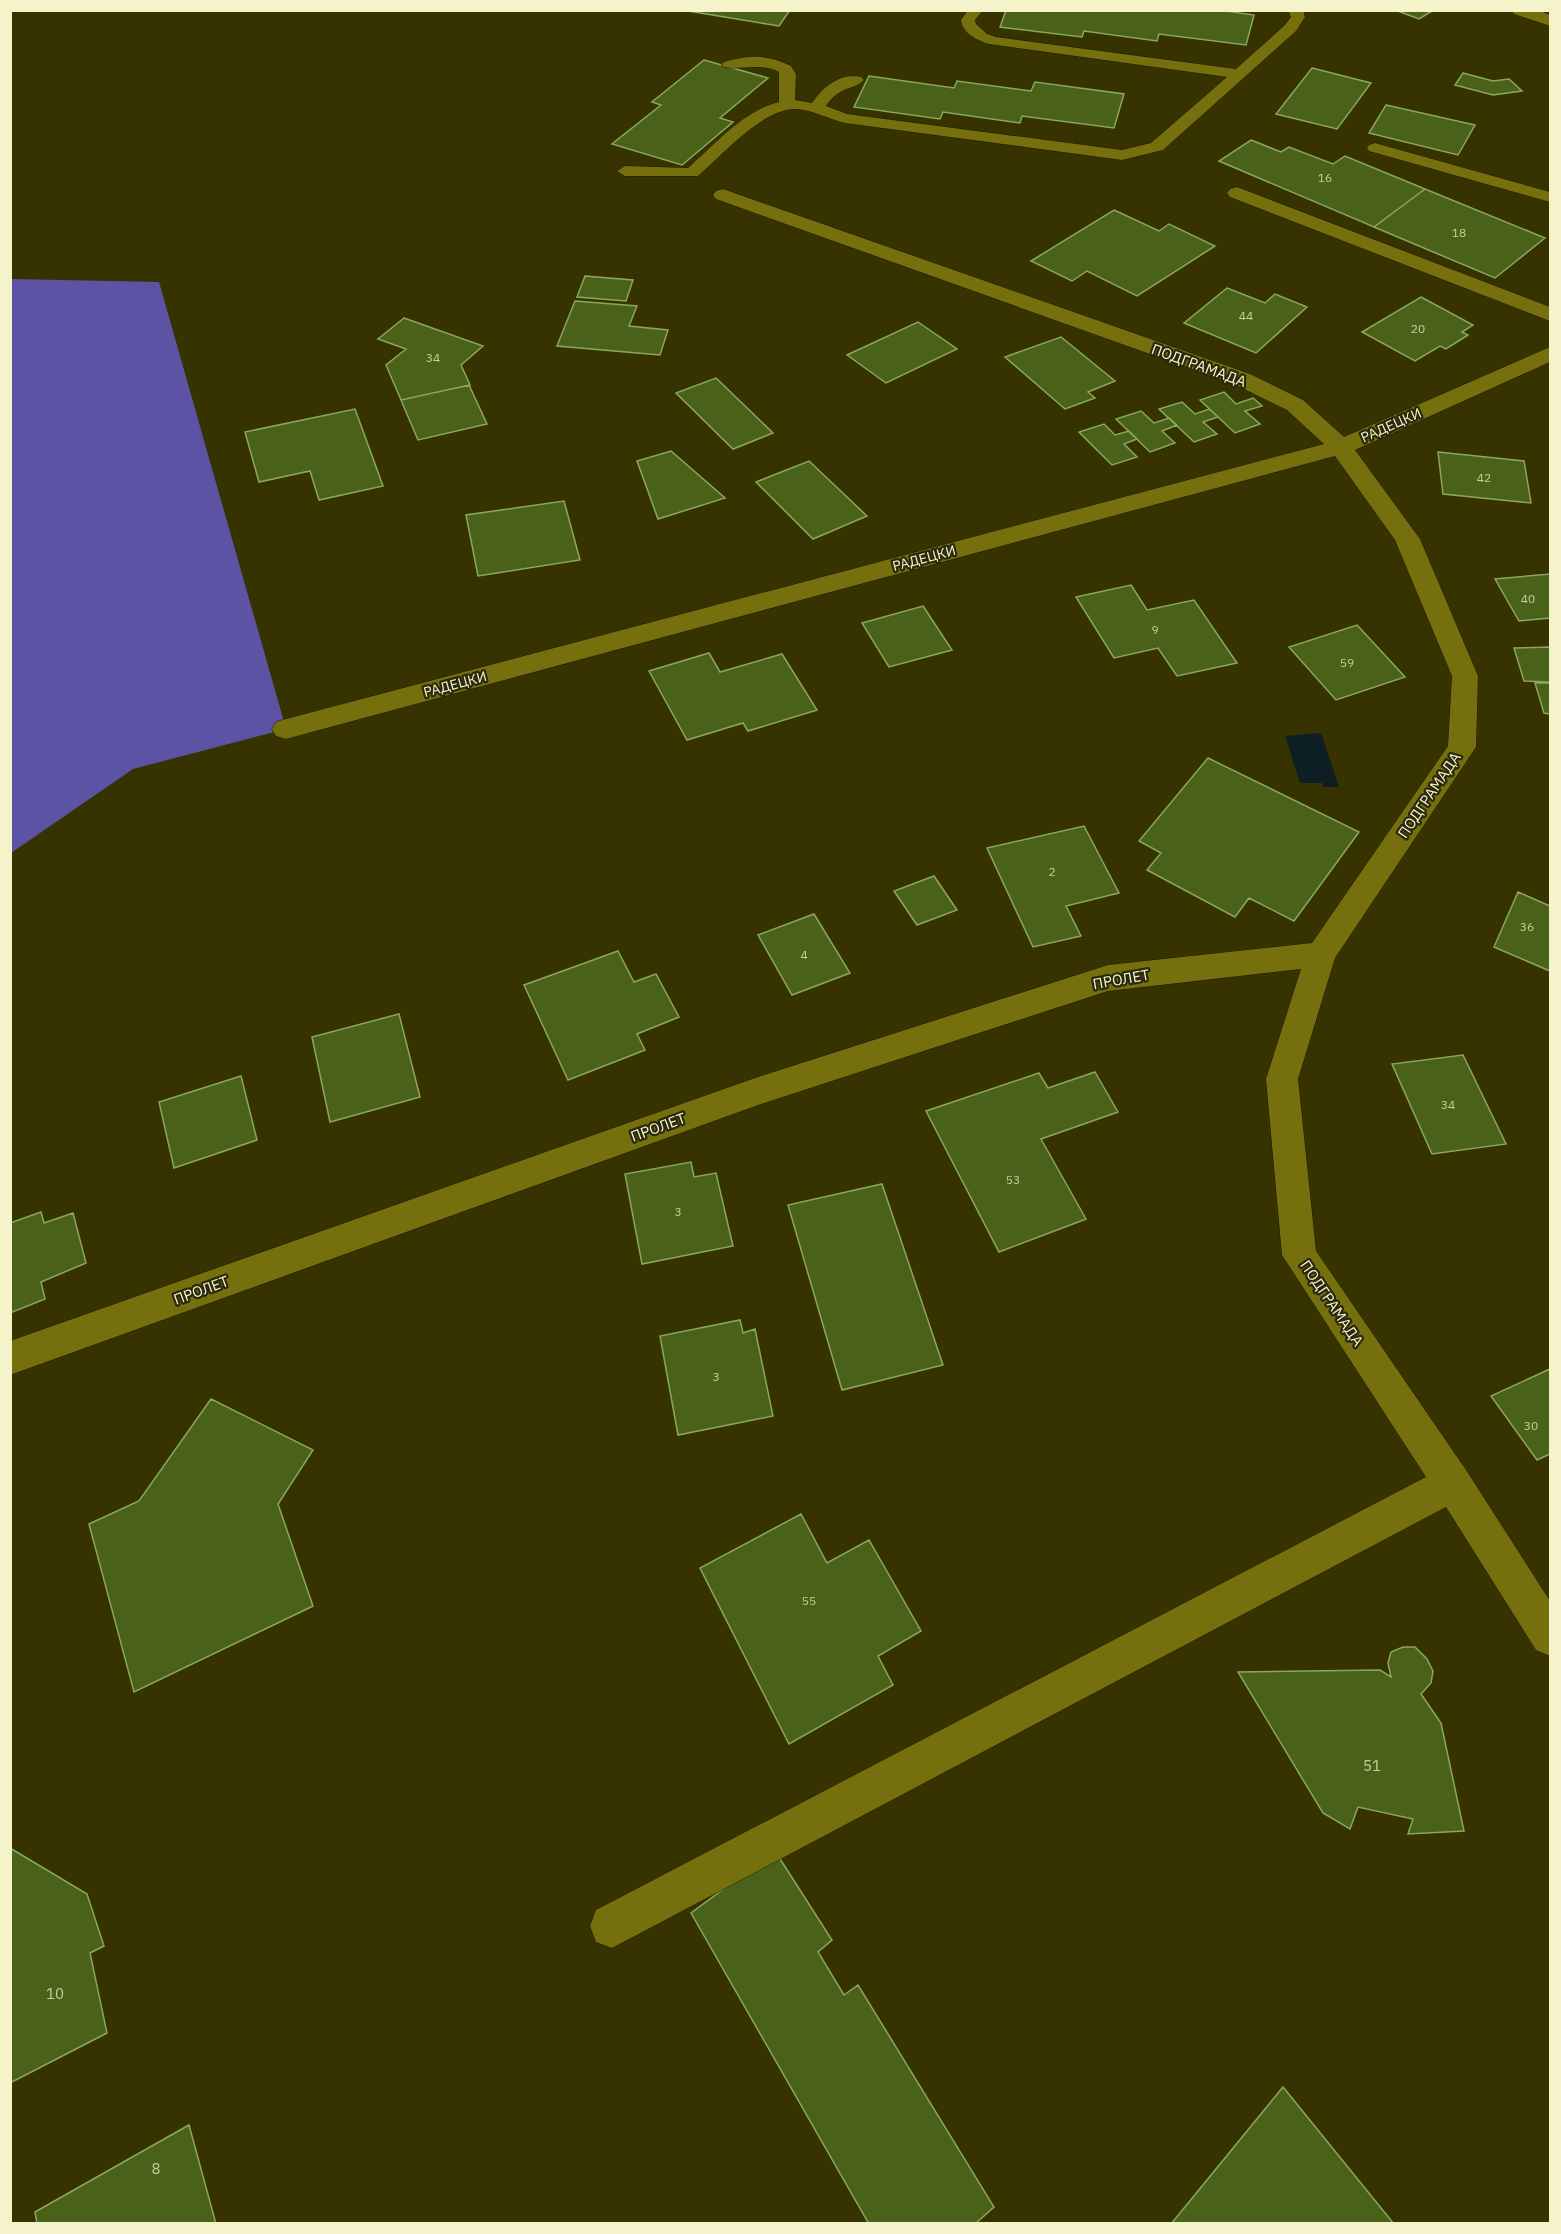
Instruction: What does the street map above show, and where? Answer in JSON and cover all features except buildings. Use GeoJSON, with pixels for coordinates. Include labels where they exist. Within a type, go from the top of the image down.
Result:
{"type":"FeatureCollection","features":[{"type":"Feature","properties":{"kind":"street"},"geometry":{"type":"LineString","coordinates":[[1520,10],[1551,21]]}},
{"type":"Feature","properties":{"kind":"street"},"geometry":{"type":"LineString","coordinates":[[1237,193],[1551,315]]}},
{"type":"Feature","properties":{"kind":"street","name":"ПОДГРАМАДА"},"geometry":{"type":"LineString","coordinates":[[723,195],[1242,379],[1295,405],[1341,447],[1407,539],[1465,676],[1462,747],[1321,954],[1282,1079],[1299,1255],[1453,1483],[1551,1636]]}},
{"type":"Feature","properties":{"kind":"street","name":"РАДЕЦКИ"},"geometry":{"type":"LineString","coordinates":[[286,729],[1341,447],[1551,354]]}},
{"type":"Feature","properties":{"kind":"street","name":"ПРОЛЕТ"},"geometry":{"type":"LineString","coordinates":[[10,1358],[758,1091],[1108,978],[1321,954]]}},
{"type":"Feature","properties":{"kind":"street"},"geometry":{"type":"LineString","coordinates":[[612,1926],[1453,1483]]}},
{"type":"Feature","properties":{"kind":"lane"},"geometry":{"type":"LineString","coordinates":[[976,10],[968,20],[969,26],[982,37],[994,41],[1238,74]]}},
{"type":"Feature","properties":{"kind":"lane"},"geometry":{"type":"LineString","coordinates":[[625,171],[692,173],[770,108],[787,104],[816,109],[844,118],[1122,155],[1157,147],[1291,28],[1299,17],[1295,10]]}},
{"type":"Feature","properties":{"kind":"lane"},"geometry":{"type":"LineString","coordinates":[[729,65],[756,61],[786,69],[788,74],[787,104]]}},
{"type":"Feature","properties":{"kind":"lane"},"geometry":{"type":"LineString","coordinates":[[816,109],[825,94],[835,86],[856,80]]}},
{"type":"Feature","properties":{"kind":"lane"},"geometry":{"type":"LineString","coordinates":[[1375,148],[1551,197]]}},
{"type":"Feature","properties":{"kind":"shaded area"},"geometry":{"type":"Polygon","coordinates":[[[11,279],[159,282],[286,729],[133,769],[11,853],[11,279]]]}},
{"type":"Feature","properties":{"kind":"water"},"geometry":{"type":"Polygon","coordinates":[[[1321,733],[1339,787],[1323,787],[1322,783],[1300,783],[1285,736],[1321,733]]]}}]}
